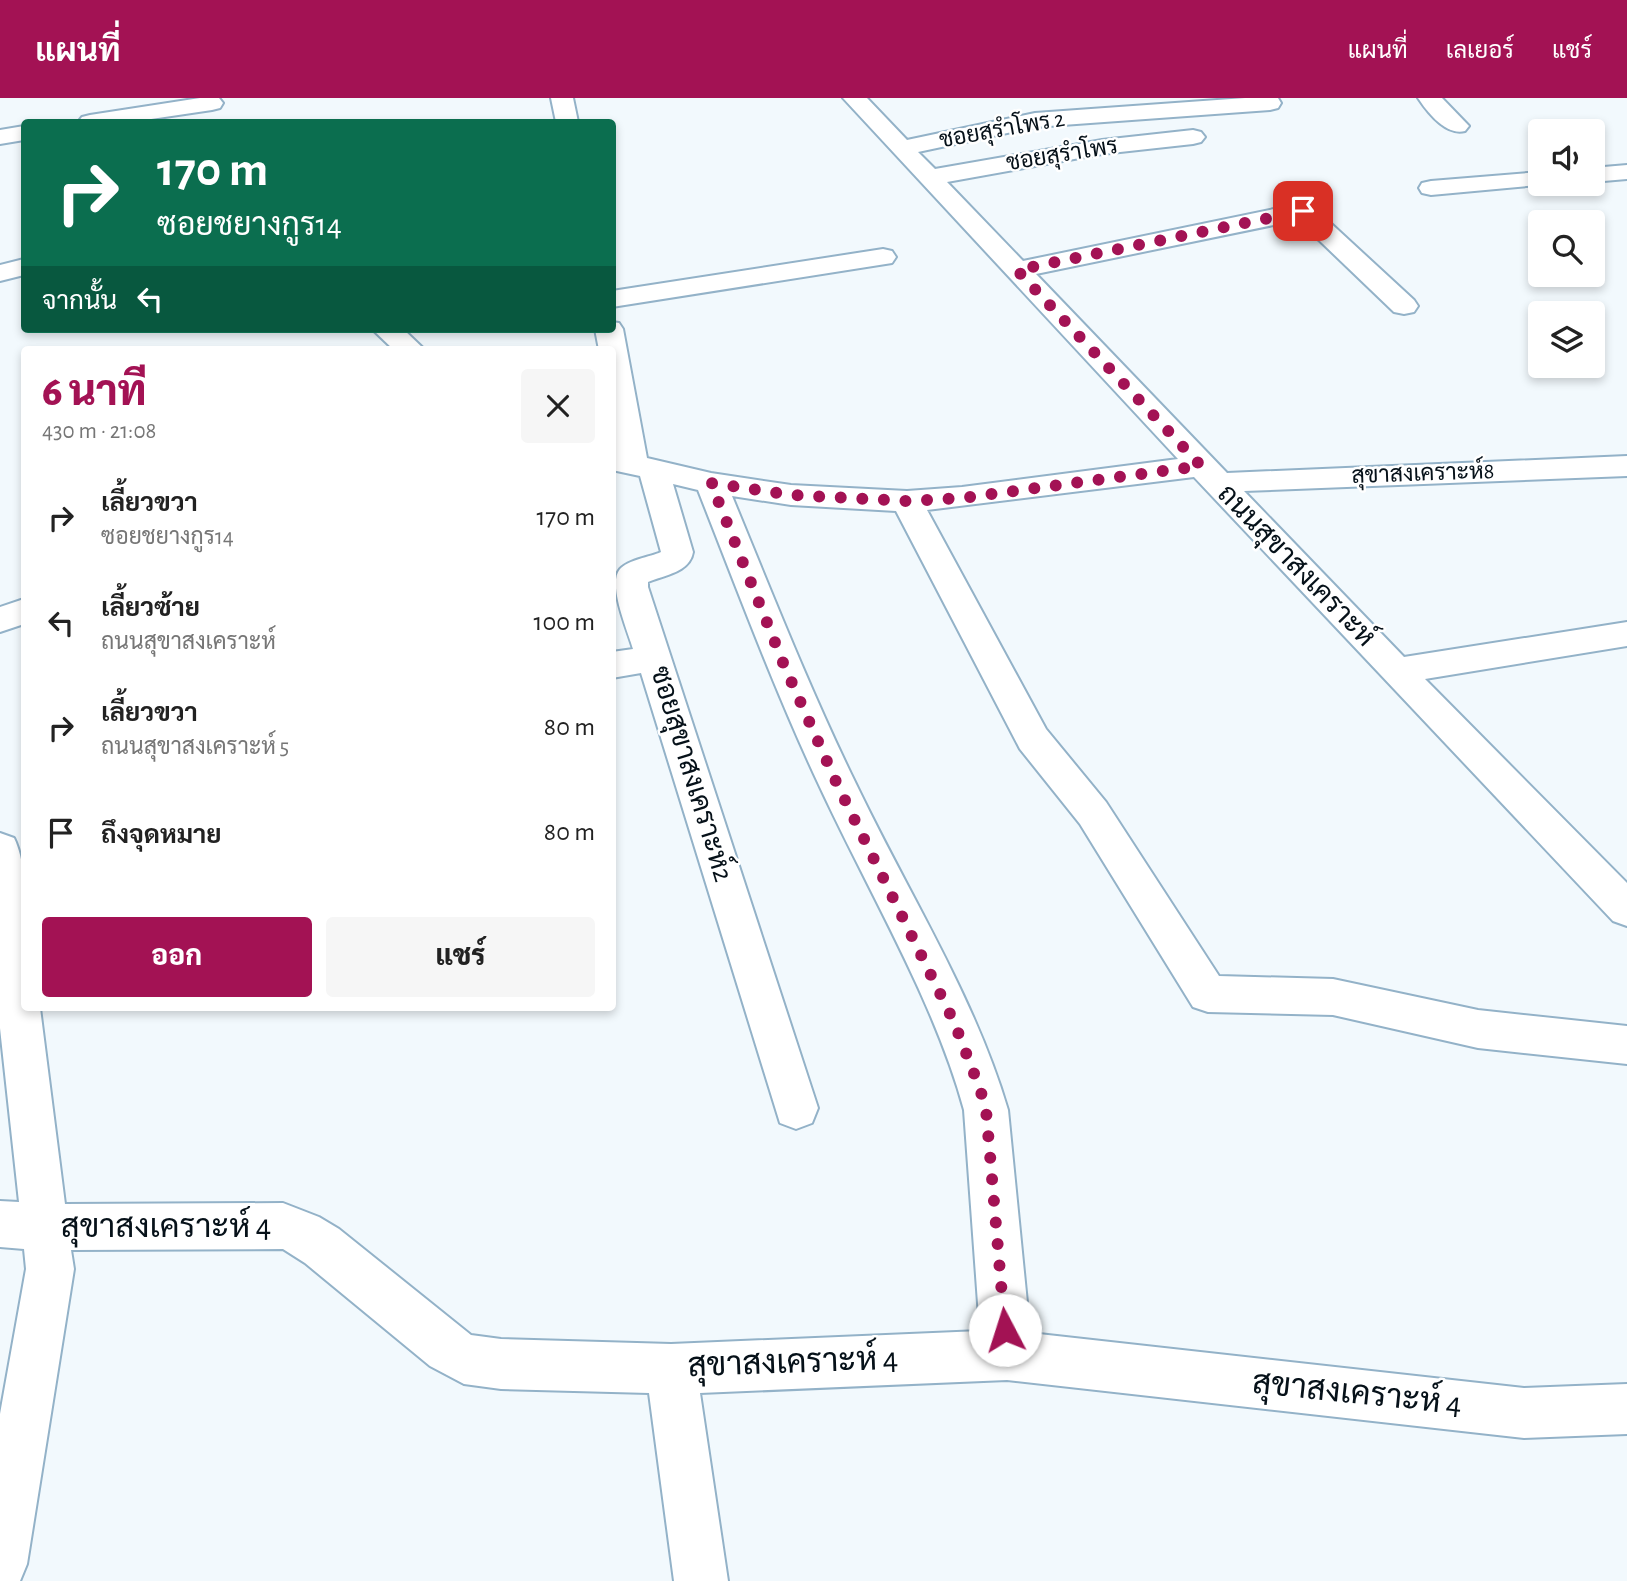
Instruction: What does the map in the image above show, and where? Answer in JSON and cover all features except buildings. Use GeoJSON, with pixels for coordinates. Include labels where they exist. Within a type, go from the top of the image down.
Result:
{"type":"FeatureCollection","features":[{"type":"Feature","properties":{"kind":"street"},"geometry":{"type":"LineString","coordinates":[[562,98],[566,119]]}},
{"type":"Feature","properties":{"kind":"street","name":"ถนนสุขาสงเคราะห์"},"geometry":{"type":"LineString","coordinates":[[854,98],[1396,671],[1627,909]]}},
{"type":"Feature","properties":{"kind":"street"},"geometry":{"type":"LineString","coordinates":[[1429,98],[1457,126]]}},
{"type":"Feature","properties":{"kind":"street","name":"ชอยสุรำโพร 2"},"geometry":{"type":"LineString","coordinates":[[903,148],[1035,121],[1270,103]]}},
{"type":"Feature","properties":{"kind":"street"},"geometry":{"type":"LineString","coordinates":[[117,119],[215,108]]}},
{"type":"Feature","properties":{"kind":"street"},"geometry":{"type":"LineString","coordinates":[[0,137],[21,134]]}},
{"type":"Feature","properties":{"kind":"street","name":"ชอยสุรำโพร"},"geometry":{"type":"LineString","coordinates":[[931,177],[1101,147],[1194,137]]}},
{"type":"Feature","properties":{"kind":"street"},"geometry":{"type":"LineString","coordinates":[[1605,174],[1627,172]]}},
{"type":"Feature","properties":{"kind":"street"},"geometry":{"type":"LineString","coordinates":[[1431,188],[1528,180]]}},
{"type":"Feature","properties":{"kind":"street"},"geometry":{"type":"LineString","coordinates":[[1017,270],[1303,211],[1404,306]]}},
{"type":"Feature","properties":{"kind":"street"},"geometry":{"type":"LineString","coordinates":[[616,298],[883,257]]}},
{"type":"Feature","properties":{"kind":"street"},"geometry":{"type":"LineString","coordinates":[[0,273],[21,268]]}},
{"type":"Feature","properties":{"kind":"street"},"geometry":{"type":"LineString","coordinates":[[392,333],[406,346]]}},
{"type":"Feature","properties":{"kind":"street"},"geometry":{"type":"LineString","coordinates":[[616,368],[633,464]]}},
{"type":"Feature","properties":{"kind":"street","name":"สุขาสงเคราะห์8"},"geometry":{"type":"LineString","coordinates":[[633,464],[711,483],[791,495],[907,501],[1210,475],[1236,481],[1627,466]]}},
{"type":"Feature","properties":{"kind":"street","name":"ซอยสุขาสงเคราะห์2"},"geometry":{"type":"LineString","coordinates":[[633,464],[677,552],[676,559],[668,564],[643,569],[632,575],[631,587],[796,1108]]}},
{"type":"Feature","properties":{"kind":"street"},"geometry":{"type":"LineString","coordinates":[[711,483],[784,665],[837,784],[954,1022],[980,1089],[986,1110],[1007,1354]]}},
{"type":"Feature","properties":{"kind":"street"},"geometry":{"type":"LineString","coordinates":[[907,501],[1033,739],[1093,813],[1208,994],[1333,998],[1478,1028],[1627,1045]]}},
{"type":"Feature","properties":{"kind":"street"},"geometry":{"type":"LineString","coordinates":[[0,620],[21,612]]}},
{"type":"Feature","properties":{"kind":"street"},"geometry":{"type":"LineString","coordinates":[[1396,671],[1627,634]]}},
{"type":"Feature","properties":{"kind":"street"},"geometry":{"type":"LineString","coordinates":[[616,663],[654,658]]}},
{"type":"Feature","properties":{"kind":"street"},"geometry":{"type":"LineString","coordinates":[[0,849],[22,1226],[50,1269],[0,1564]]}},
{"type":"Feature","properties":{"kind":"street","name":"สุขาสงเคราะห์ 4"},"geometry":{"type":"LineString","coordinates":[[22,1226],[283,1226],[302,1233],[322,1246],[447,1349],[464,1359],[502,1364],[671,1368],[1007,1354],[1524,1413],[1627,1409]]}},
{"type":"Feature","properties":{"kind":"street"},"geometry":{"type":"LineString","coordinates":[[671,1368],[701,1581]]}},
{"type":"Feature","properties":{"kind":"route"},"geometry":{"type":"LineString","coordinates":[[1005,1330],[986,1110],[980,1089],[954,1022],[837,784],[784,665],[711,483],[791,495],[907,501],[962,498],[1187,470],[1201,466],[1017,270],[1303,211]]}}]}
